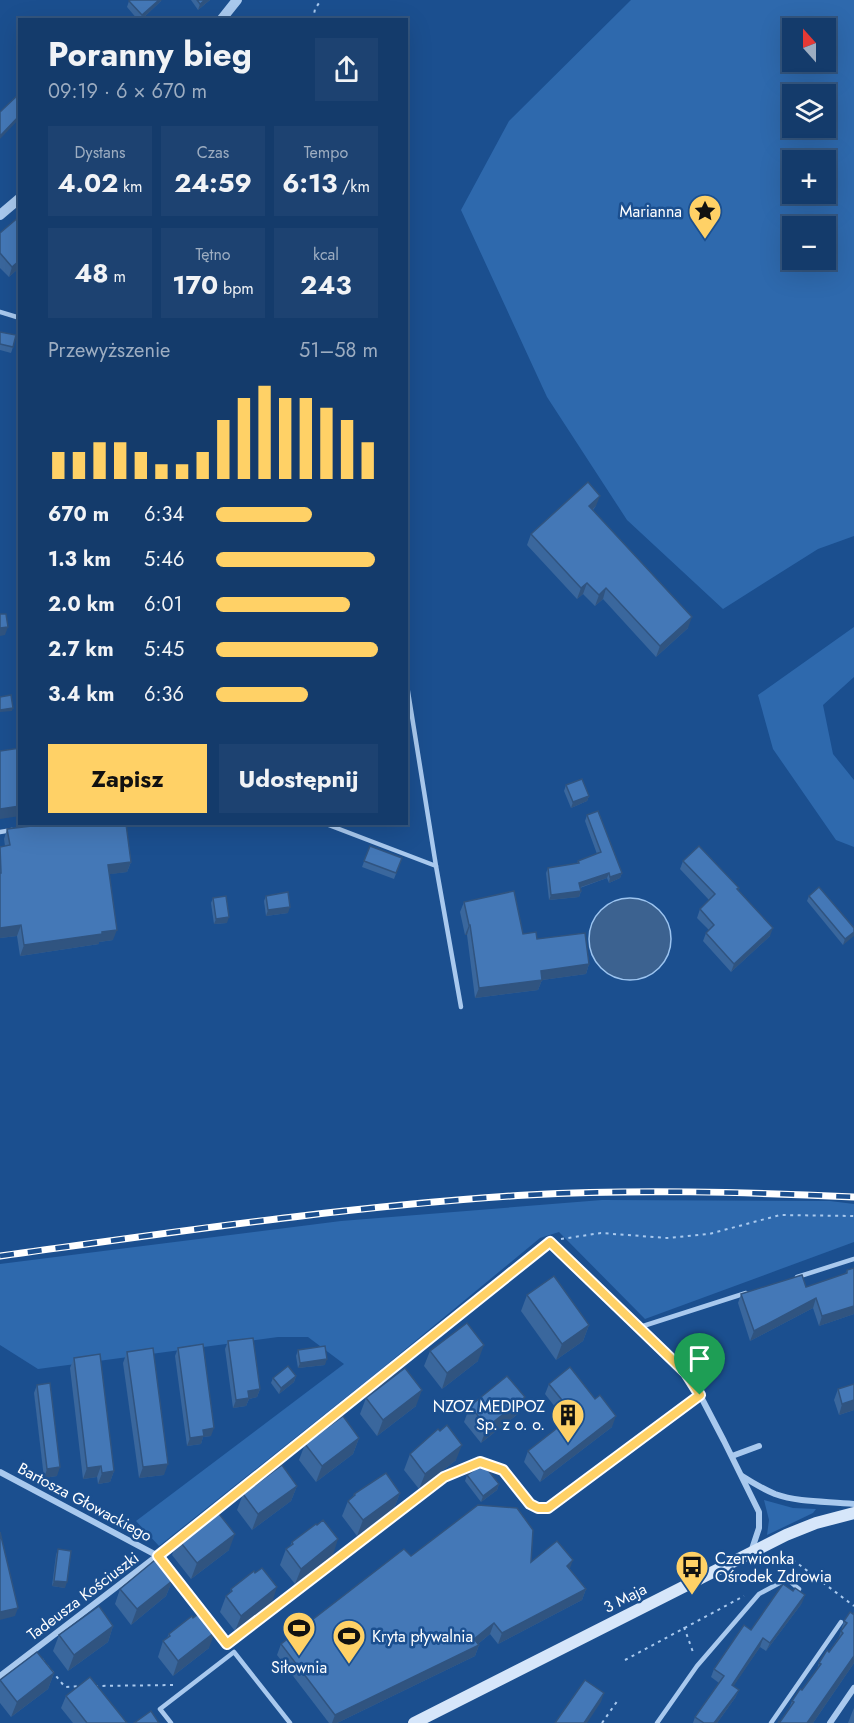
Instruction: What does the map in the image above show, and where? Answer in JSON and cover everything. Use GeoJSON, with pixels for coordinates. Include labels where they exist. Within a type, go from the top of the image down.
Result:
{"type":"FeatureCollection","features":[{"type":"Feature","properties":{"kind":"main road","name":"3 Maja"},"geometry":{"type":"LineString","coordinates":[[414,1723],[751,1552],[805,1527],[854,1513]]}},
{"type":"Feature","properties":{"kind":"street"},"geometry":{"type":"LineString","coordinates":[[223,18],[237,0]]}},
{"type":"Feature","properties":{"kind":"street"},"geometry":{"type":"LineString","coordinates":[[0,215],[18,200]]}},
{"type":"Feature","properties":{"kind":"street"},"geometry":{"type":"LineString","coordinates":[[550,1242],[686,1373],[732,1456],[759,1516],[759,1528],[751,1552]]}},
{"type":"Feature","properties":{"kind":"street","name":"Tadeusza Kościuszki"},"geometry":{"type":"LineString","coordinates":[[0,1676],[158,1556],[550,1242]]}},
{"type":"Feature","properties":{"kind":"street"},"geometry":{"type":"LineString","coordinates":[[503,1470],[530,1504],[538,1508],[548,1508],[700,1395]]}},
{"type":"Feature","properties":{"kind":"street"},"geometry":{"type":"LineString","coordinates":[[732,1456],[759,1446]]}},
{"type":"Feature","properties":{"kind":"street","name":"Bartosza Głowackiego"},"geometry":{"type":"LineString","coordinates":[[0,1472],[158,1556]]}},
{"type":"Feature","properties":{"kind":"street"},"geometry":{"type":"LineString","coordinates":[[742,1476],[767,1491],[786,1497],[854,1504]]}},
{"type":"Feature","properties":{"kind":"street"},"geometry":{"type":"LineString","coordinates":[[830,1723],[854,1688]]}},
{"type":"Feature","properties":{"kind":"lane"},"geometry":{"type":"LineString","coordinates":[[0,312],[18,317]]}},
{"type":"Feature","properties":{"kind":"lane"},"geometry":{"type":"LineString","coordinates":[[408,691],[461,1007]]}},
{"type":"Feature","properties":{"kind":"lane"},"geometry":{"type":"LineString","coordinates":[[329,825],[436,866]]}},
{"type":"Feature","properties":{"kind":"lane"},"geometry":{"type":"LineString","coordinates":[[0,832],[21,829]]}},
{"type":"Feature","properties":{"kind":"lane"},"geometry":{"type":"LineString","coordinates":[[786,1281],[854,1259]]}},
{"type":"Feature","properties":{"kind":"lane"},"geometry":{"type":"LineString","coordinates":[[640,1327],[753,1291]]}},
{"type":"Feature","properties":{"kind":"lane"},"geometry":{"type":"LineString","coordinates":[[657,1723],[697,1666],[759,1594],[787,1580],[799,1589]]}},
{"type":"Feature","properties":{"kind":"lane"},"geometry":{"type":"LineString","coordinates":[[771,1723],[841,1622]]}},
{"type":"Feature","properties":{"kind":"lane"},"geometry":{"type":"LineString","coordinates":[[171,1723],[160,1709],[234,1653],[290,1723]]}},
{"type":"Feature","properties":{"kind":"path"},"geometry":{"type":"LineString","coordinates":[[313,18],[315,9],[321,0]]}},
{"type":"Feature","properties":{"kind":"path"},"geometry":{"type":"LineString","coordinates":[[550,1242],[601,1233],[667,1238],[710,1234],[780,1215],[854,1216]]}},
{"type":"Feature","properties":{"kind":"path"},"geometry":{"type":"LineString","coordinates":[[218,1651],[444,1477],[480,1462],[503,1470]]}},
{"type":"Feature","properties":{"kind":"path"},"geometry":{"type":"LineString","coordinates":[[158,1556],[227,1644]]}},
{"type":"Feature","properties":{"kind":"path"},"geometry":{"type":"LineString","coordinates":[[793,1560],[854,1606]]}},
{"type":"Feature","properties":{"kind":"path"},"geometry":{"type":"LineString","coordinates":[[625,1660],[752,1592]]}},
{"type":"Feature","properties":{"kind":"path"},"geometry":{"type":"LineString","coordinates":[[684,1627],[692,1644],[697,1666]]}},
{"type":"Feature","properties":{"kind":"path"},"geometry":{"type":"LineString","coordinates":[[35,1649],[65,1687],[174,1685],[183,1678]]}},
{"type":"Feature","properties":{"kind":"path"},"geometry":{"type":"LineString","coordinates":[[602,1723],[618,1700]]}},
{"type":"Feature","properties":{"kind":"shaded area"},"geometry":{"type":"Polygon","coordinates":[[[631,0],[854,0],[854,536],[818,549],[723,609],[627,520],[547,397],[461,210],[509,121],[631,0]]]}},
{"type":"Feature","properties":{"kind":"shaded area"},"geometry":{"type":"Polygon","coordinates":[[[854,627],[854,677],[823,705],[833,754],[854,780],[854,847],[836,840],[773,749],[758,695],[854,627]]]}},
{"type":"Feature","properties":{"kind":"shaded area"},"geometry":{"type":"Polygon","coordinates":[[[622,898],[638,898],[653,905],[664,916],[671,931],[668,955],[659,968],[638,980],[622,980],[607,973],[596,962],[589,947],[589,931],[596,916],[607,905],[622,898]]]}},
{"type":"Feature","properties":{"kind":"shaded area"},"geometry":{"type":"Polygon","coordinates":[[[602,1200],[830,1201],[854,1204],[854,1242],[645,1319],[559,1232],[540,1238],[379,1371],[159,1546],[136,1521],[344,1364],[308,1337],[278,1337],[38,1369],[0,1345],[0,1264],[341,1221],[602,1200]]]}},
{"type":"Feature","properties":{"kind":"shaded area"},"geometry":{"type":"Polygon","coordinates":[[[764,1500],[793,1508],[816,1509],[813,1513],[767,1535],[769,1520],[764,1500]]]}},
{"type":"Feature","properties":{"kind":"building"},"geometry":{"type":"Polygon","coordinates":[[[130,0],[159,0],[142,15],[130,0]]]}},
{"type":"Feature","properties":{"kind":"building"},"geometry":{"type":"Polygon","coordinates":[[[18,95],[18,117],[0,136],[0,112],[18,95]]]}},
{"type":"Feature","properties":{"kind":"building"},"geometry":{"type":"Polygon","coordinates":[[[18,218],[18,262],[12,267],[0,253],[0,233],[18,218]]]}},
{"type":"Feature","properties":{"kind":"building"},"geometry":{"type":"Polygon","coordinates":[[[0,332],[16,335],[13,347],[0,344],[0,332]]]}},
{"type":"Feature","properties":{"kind":"building"},"geometry":{"type":"Polygon","coordinates":[[[588,482],[600,496],[589,506],[692,617],[660,646],[606,588],[599,595],[587,583],[581,588],[531,534],[588,482]]]}},
{"type":"Feature","properties":{"kind":"building"},"geometry":{"type":"Polygon","coordinates":[[[0,614],[6,614],[8,627],[0,628],[0,614]]]}},
{"type":"Feature","properties":{"kind":"building"},"geometry":{"type":"Polygon","coordinates":[[[11,695],[13,708],[0,710],[0,697],[11,695]]]}},
{"type":"Feature","properties":{"kind":"building"},"geometry":{"type":"Polygon","coordinates":[[[18,748],[18,806],[0,809],[0,751],[18,748]]]}},
{"type":"Feature","properties":{"kind":"building"},"geometry":{"type":"Polygon","coordinates":[[[582,779],[589,796],[573,802],[566,785],[582,779]]]}},
{"type":"Feature","properties":{"kind":"building"},"geometry":{"type":"Polygon","coordinates":[[[598,811],[622,873],[610,877],[609,873],[579,883],[581,891],[551,895],[548,868],[579,863],[578,861],[601,852],[587,815],[598,811]]]}},
{"type":"Feature","properties":{"kind":"building"},"geometry":{"type":"Polygon","coordinates":[[[40,825],[126,825],[131,862],[108,865],[117,930],[24,945],[21,925],[0,928],[0,847],[10,845],[7,829],[40,825]]]}},
{"type":"Feature","properties":{"kind":"building"},"geometry":{"type":"Polygon","coordinates":[[[370,846],[402,858],[396,873],[364,861],[370,846]]]}},
{"type":"Feature","properties":{"kind":"building"},"geometry":{"type":"Polygon","coordinates":[[[699,846],[773,928],[734,964],[706,933],[714,925],[700,909],[715,894],[683,861],[699,846]]]}},
{"type":"Feature","properties":{"kind":"building"},"geometry":{"type":"Polygon","coordinates":[[[819,887],[854,928],[854,932],[845,939],[809,896],[819,887]]]}},
{"type":"Feature","properties":{"kind":"building"},"geometry":{"type":"Polygon","coordinates":[[[514,891],[523,934],[536,932],[537,939],[585,933],[589,964],[541,971],[542,980],[479,988],[470,925],[464,902],[514,891]]]}},
{"type":"Feature","properties":{"kind":"building"},"geometry":{"type":"Polygon","coordinates":[[[288,892],[290,907],[268,910],[266,896],[288,892]]]}},
{"type":"Feature","properties":{"kind":"building"},"geometry":{"type":"Polygon","coordinates":[[[226,896],[229,917],[216,919],[213,898],[226,896]]]}},
{"type":"Feature","properties":{"kind":"building"},"geometry":{"type":"Polygon","coordinates":[[[854,1268],[854,1306],[822,1316],[816,1298],[754,1331],[741,1294],[802,1275],[806,1287],[847,1273],[847,1270],[854,1268]]]}},
{"type":"Feature","properties":{"kind":"building"},"geometry":{"type":"Polygon","coordinates":[[[554,1276],[589,1325],[562,1344],[527,1295],[554,1276]]]}},
{"type":"Feature","properties":{"kind":"building"},"geometry":{"type":"Polygon","coordinates":[[[467,1323],[484,1345],[447,1373],[430,1351],[467,1323]]]}},
{"type":"Feature","properties":{"kind":"building"},"geometry":{"type":"Polygon","coordinates":[[[253,1338],[260,1389],[248,1391],[249,1398],[236,1400],[228,1341],[253,1338]]]}},
{"type":"Feature","properties":{"kind":"building"},"geometry":{"type":"Polygon","coordinates":[[[203,1344],[214,1428],[203,1430],[204,1436],[190,1438],[178,1348],[203,1344]]]}},
{"type":"Feature","properties":{"kind":"building"},"geometry":{"type":"Polygon","coordinates":[[[325,1346],[327,1359],[300,1363],[298,1350],[325,1346]]]}},
{"type":"Feature","properties":{"kind":"building"},"geometry":{"type":"Polygon","coordinates":[[[153,1348],[168,1464],[143,1467],[127,1352],[153,1348]]]}},
{"type":"Feature","properties":{"kind":"building"},"geometry":{"type":"Polygon","coordinates":[[[100,1354],[114,1471],[102,1473],[101,1466],[87,1468],[74,1358],[100,1354]]]}},
{"type":"Feature","properties":{"kind":"building"},"geometry":{"type":"Polygon","coordinates":[[[288,1366],[296,1376],[281,1388],[273,1378],[288,1366]]]}},
{"type":"Feature","properties":{"kind":"building","name":"NZOZ MEDIPOZ Sp. z o. o."},"geometry":{"type":"Polygon","coordinates":[[[570,1367],[595,1399],[600,1395],[616,1416],[544,1472],[528,1451],[574,1415],[549,1384],[570,1367]]]}},
{"type":"Feature","properties":{"kind":"building"},"geometry":{"type":"Polygon","coordinates":[[[405,1368],[422,1390],[383,1420],[366,1398],[405,1368]]]}},
{"type":"Feature","properties":{"kind":"building"},"geometry":{"type":"Polygon","coordinates":[[[507,1376],[525,1397],[487,1427],[470,1406],[507,1376]]]}},
{"type":"Feature","properties":{"kind":"building"},"geometry":{"type":"Polygon","coordinates":[[[50,1383],[60,1467],[47,1469],[37,1385],[50,1383]]]}},
{"type":"Feature","properties":{"kind":"building"},"geometry":{"type":"Polygon","coordinates":[[[854,1384],[854,1400],[842,1404],[838,1389],[854,1384]]]}},
{"type":"Feature","properties":{"kind":"building"},"geometry":{"type":"Polygon","coordinates":[[[343,1416],[359,1438],[322,1466],[305,1444],[343,1416]]]}},
{"type":"Feature","properties":{"kind":"building"},"geometry":{"type":"Polygon","coordinates":[[[447,1425],[462,1445],[425,1474],[410,1454],[438,1429],[440,1431],[447,1425]]]}},
{"type":"Feature","properties":{"kind":"building"},"geometry":{"type":"Polygon","coordinates":[[[483,1464],[499,1484],[483,1496],[467,1475],[483,1464]]]}},
{"type":"Feature","properties":{"kind":"building"},"geometry":{"type":"Polygon","coordinates":[[[282,1465],[297,1486],[258,1514],[243,1494],[282,1465]]]}},
{"type":"Feature","properties":{"kind":"building"},"geometry":{"type":"Polygon","coordinates":[[[386,1473],[400,1493],[363,1520],[348,1501],[354,1494],[386,1473]]]}},
{"type":"Feature","properties":{"kind":"building"},"geometry":{"type":"Polygon","coordinates":[[[478,1505],[517,1508],[533,1530],[531,1562],[557,1541],[573,1560],[567,1566],[586,1589],[502,1633],[494,1623],[474,1639],[479,1645],[335,1715],[281,1644],[404,1549],[411,1556],[478,1505]]]}},
{"type":"Feature","properties":{"kind":"building"},"geometry":{"type":"Polygon","coordinates":[[[216,1510],[235,1534],[197,1563],[178,1539],[216,1510]]]}},
{"type":"Feature","properties":{"kind":"building"},"geometry":{"type":"Polygon","coordinates":[[[323,1520],[338,1539],[301,1569],[286,1549],[293,1544],[292,1542],[323,1520]]]}},
{"type":"Feature","properties":{"kind":"building"},"geometry":{"type":"Polygon","coordinates":[[[0,1532],[18,1608],[0,1612],[0,1532]]]}},
{"type":"Feature","properties":{"kind":"building"},"geometry":{"type":"Polygon","coordinates":[[[58,1549],[71,1551],[67,1582],[54,1581],[58,1549]]]}},
{"type":"Feature","properties":{"kind":"building"},"geometry":{"type":"Polygon","coordinates":[[[155,1560],[172,1581],[137,1609],[120,1589],[155,1560]]]}},
{"type":"Feature","properties":{"kind":"building"},"geometry":{"type":"Polygon","coordinates":[[[262,1568],[277,1587],[241,1616],[226,1596],[232,1591],[231,1589],[254,1571],[255,1573],[262,1568]]]}},
{"type":"Feature","properties":{"kind":"building"},"geometry":{"type":"Polygon","coordinates":[[[783,1584],[805,1595],[770,1643],[763,1638],[732,1685],[739,1690],[714,1723],[704,1723],[695,1717],[724,1676],[714,1669],[744,1625],[751,1630],[783,1584]]]}},
{"type":"Feature","properties":{"kind":"building"},"geometry":{"type":"Polygon","coordinates":[[[99,1606],[113,1626],[74,1655],[59,1635],[99,1606]]]}},
{"type":"Feature","properties":{"kind":"building"},"geometry":{"type":"Polygon","coordinates":[[[850,1612],[854,1613],[854,1656],[807,1723],[778,1723],[794,1702],[792,1701],[800,1689],[802,1690],[821,1664],[819,1663],[827,1650],[829,1652],[843,1633],[841,1631],[847,1623],[844,1621],[850,1612]]]}},
{"type":"Feature","properties":{"kind":"building"},"geometry":{"type":"Polygon","coordinates":[[[200,1613],[215,1632],[178,1661],[163,1641],[192,1616],[193,1618],[200,1613]]]}},
{"type":"Feature","properties":{"kind":"building"},"geometry":{"type":"Polygon","coordinates":[[[37,1652],[54,1673],[17,1702],[0,1680],[37,1652]]]}},
{"type":"Feature","properties":{"kind":"building"},"geometry":{"type":"Polygon","coordinates":[[[90,1677],[127,1723],[87,1723],[66,1696],[90,1677]]]}},
{"type":"Feature","properties":{"kind":"building"},"geometry":{"type":"Polygon","coordinates":[[[585,1680],[604,1693],[584,1723],[555,1723],[585,1680]]]}},
{"type":"Feature","properties":{"kind":"building"},"geometry":{"type":"Polygon","coordinates":[[[151,1711],[159,1723],[134,1723],[151,1711]]]}},
{"type":"Feature","properties":{"kind":"railway"},"geometry":{"type":"LineString","coordinates":[[0,1256],[329,1213],[527,1195],[690,1192],[854,1197]]}},
{"type":"Feature","properties":{"kind":"place","name":"Marianna"},"geometry":{"type":"Point","coordinates":[705,240]}},
{"type":"Feature","properties":{"kind":"place","name":"NZOZ MEDIPOZ Sp. z o. o."},"geometry":{"type":"Point","coordinates":[568,1444]}},
{"type":"Feature","properties":{"kind":"place","name":"Czerwionka Ośrodek Zdrowia"},"geometry":{"type":"Point","coordinates":[692,1596]}},
{"type":"Feature","properties":{"kind":"place","name":"Siłownia"},"geometry":{"type":"Point","coordinates":[299,1657]}},
{"type":"Feature","properties":{"kind":"place","name":"Kryta pływalnia"},"geometry":{"type":"Point","coordinates":[349,1665]}},
{"type":"Feature","properties":{"kind":"route"},"geometry":{"type":"LineString","coordinates":[[550,1242],[686,1373],[700,1395],[548,1508],[538,1508],[530,1504],[503,1470],[480,1462],[444,1477],[227,1644],[158,1556],[550,1242]]}}]}
